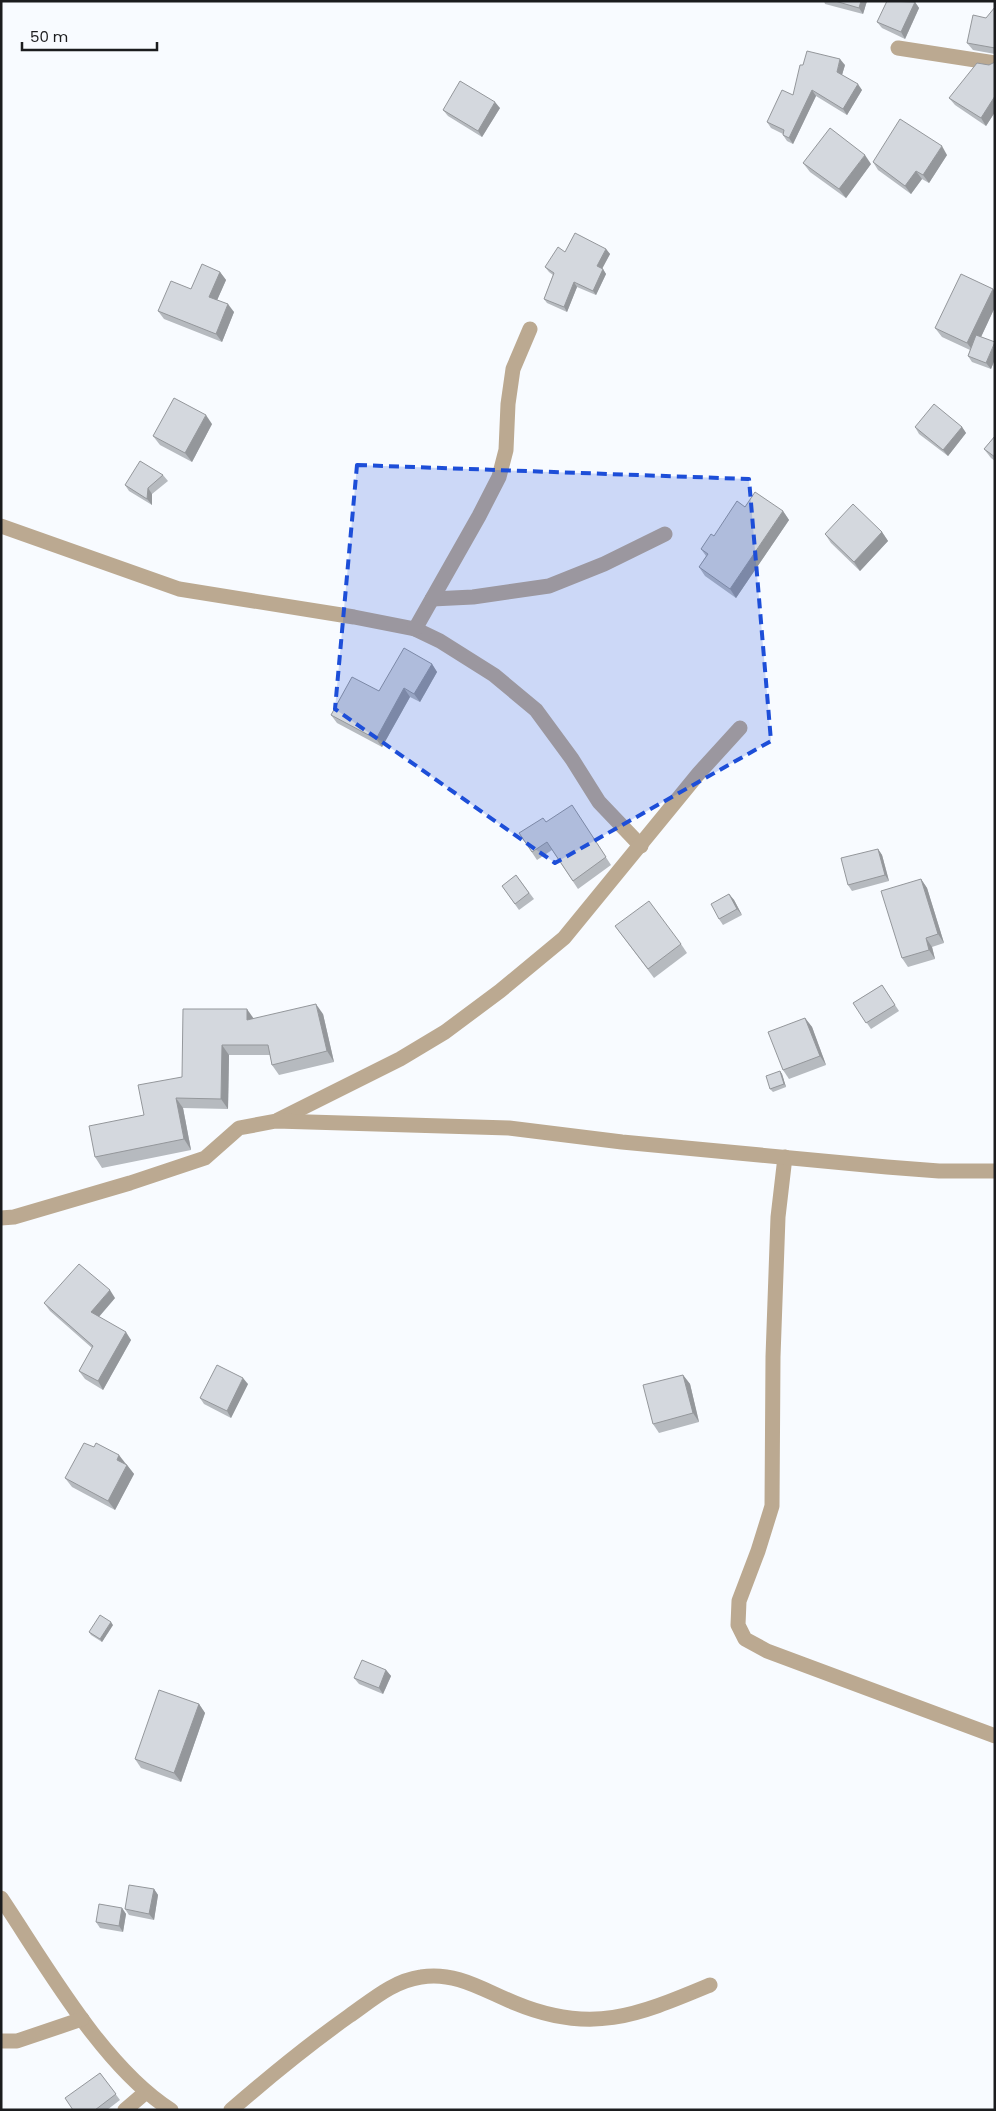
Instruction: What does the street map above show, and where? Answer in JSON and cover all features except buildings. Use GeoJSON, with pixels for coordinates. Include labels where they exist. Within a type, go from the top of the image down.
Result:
{"type":"FeatureCollection","features":[{"type":"Feature","properties":{"kind":"street"},"geometry":{"type":"LineString","coordinates":[[898,48],[995,63]]}},
{"type":"Feature","properties":{"kind":"street"},"geometry":{"type":"LineString","coordinates":[[415,629],[499,477],[506,450],[508,404],[513,369],[530,329]]}},
{"type":"Feature","properties":{"kind":"street"},"geometry":{"type":"LineString","coordinates":[[1,526],[179,589],[354,617],[415,629],[440,641],[494,675],[536,710],[572,759],[599,802],[641,846]]}},
{"type":"Feature","properties":{"kind":"street"},"geometry":{"type":"LineString","coordinates":[[432,599],[473,597],[549,586],[604,564],[665,534]]}},
{"type":"Feature","properties":{"kind":"street"},"geometry":{"type":"LineString","coordinates":[[276,1121],[400,1059],[445,1032],[492,997],[564,938],[699,773],[740,728]]}},
{"type":"Feature","properties":{"kind":"street"},"geometry":{"type":"LineString","coordinates":[[1,1218],[14,1217],[50,1207],[205,1158],[239,1128],[276,1121],[509,1128],[622,1142],[939,1171],[995,1171]]}},
{"type":"Feature","properties":{"kind":"street"},"geometry":{"type":"LineString","coordinates":[[785,1157],[778,1218],[773,1357],[772,1506],[758,1551],[739,1601],[738,1625],[746,1639],[767,1651],[995,1736]]}},
{"type":"Feature","properties":{"kind":"street"},"geometry":{"type":"LineString","coordinates":[[1,1898],[82,2019],[111,2055],[146,2092],[171,2110]]}},
{"type":"Feature","properties":{"kind":"street"},"geometry":{"type":"LineString","coordinates":[[231,2110],[298,2053],[390,1987],[422,1976],[465,1980],[516,2004],[562,2018],[606,2020],[649,2010],[710,1985]]}},
{"type":"Feature","properties":{"kind":"street"},"geometry":{"type":"LineString","coordinates":[[1,2041],[17,2041],[82,2019]]}},
{"type":"Feature","properties":{"kind":"street"},"geometry":{"type":"LineString","coordinates":[[125,2110],[146,2092]]}},
{"type":"Feature","properties":{"kind":"highlighted area"},"geometry":{"type":"Polygon","coordinates":[[[357,465],[749,479],[771,741],[555,863],[335,709],[357,465]]]}}]}
